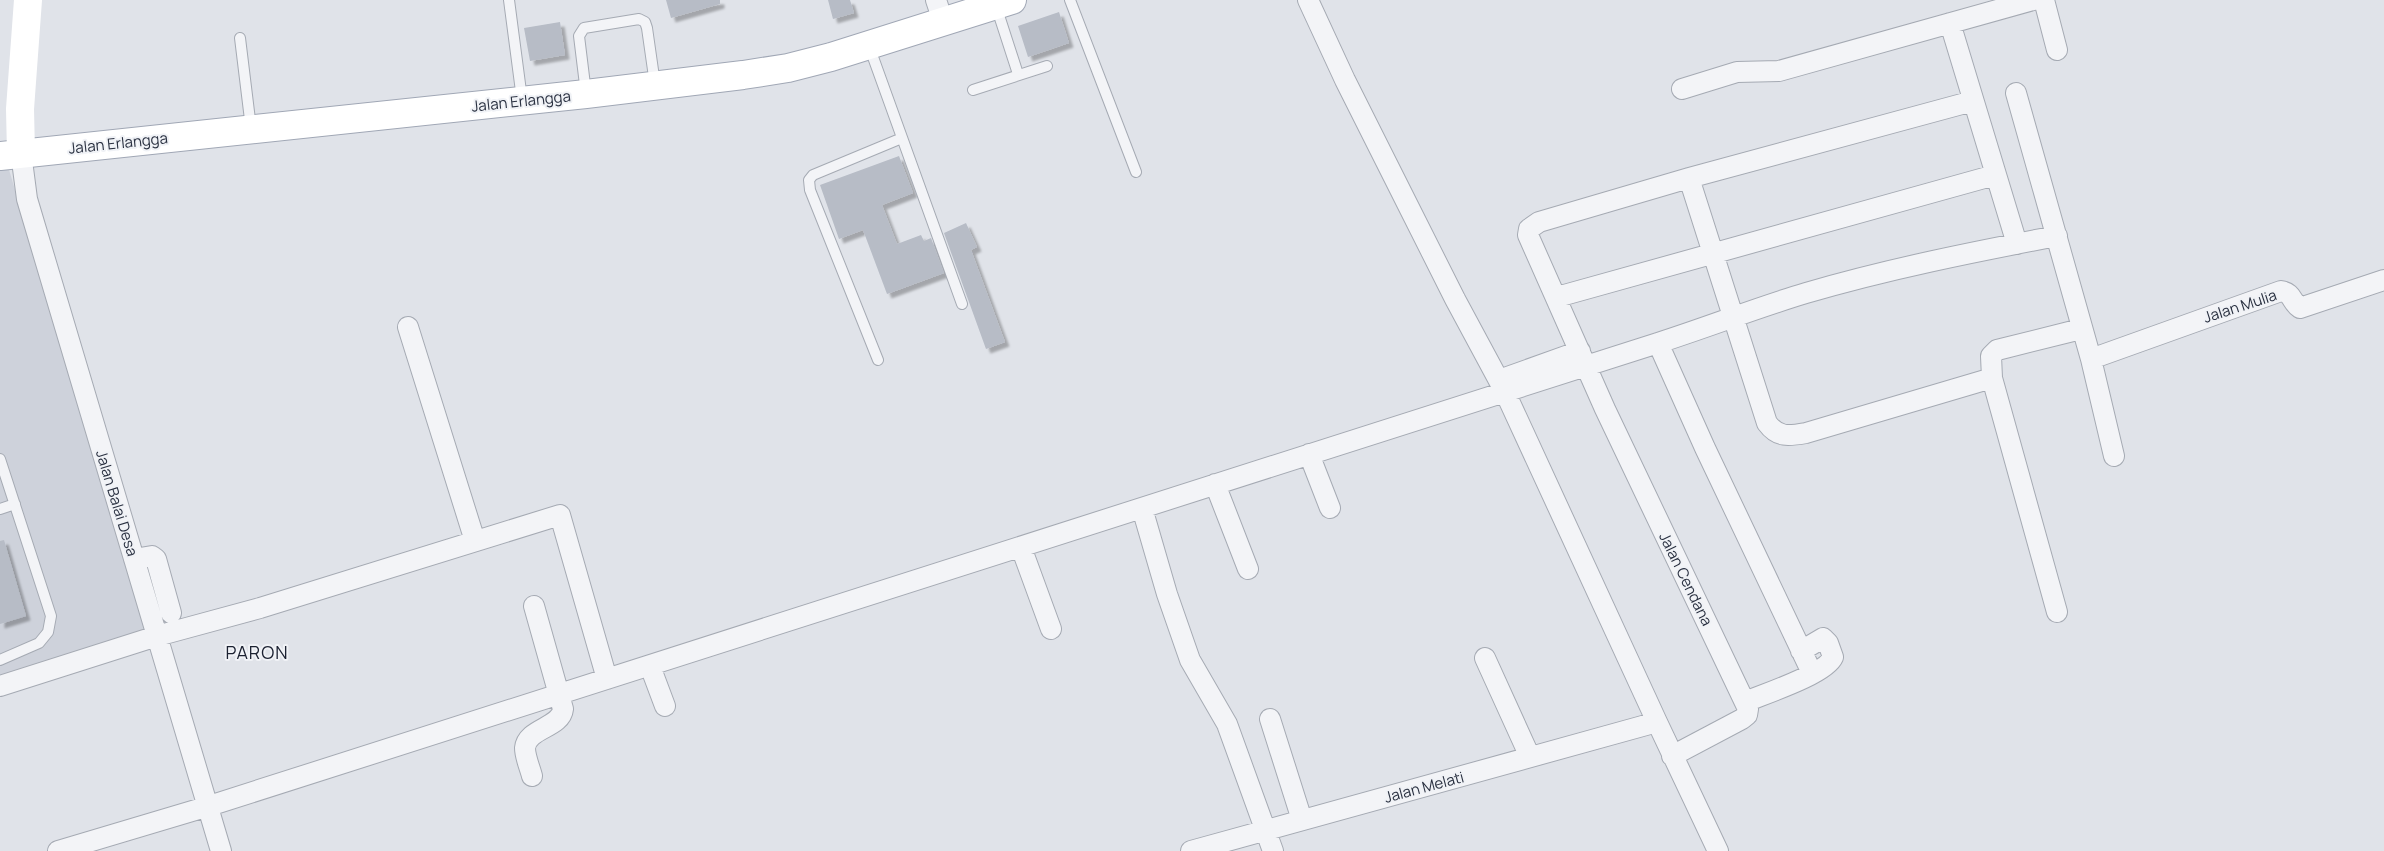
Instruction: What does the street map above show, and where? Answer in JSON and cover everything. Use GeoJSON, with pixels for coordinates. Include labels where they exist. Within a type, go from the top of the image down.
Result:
{"type":"FeatureCollection","features":[{"type":"Feature","properties":{"kind":"main road"},"geometry":{"type":"LineString","coordinates":[[10,154],[20,109],[28,0]]}},
{"type":"Feature","properties":{"kind":"main road","name":"Jalan Erlangga"},"geometry":{"type":"LineString","coordinates":[[10,154],[586,94],[788,68],[869,45],[939,11],[1004,2]]}},
{"type":"Feature","properties":{"kind":"street"},"geometry":{"type":"LineString","coordinates":[[1308,0],[1345,80],[1442,273],[1502,386],[1672,756],[1718,851]]}},
{"type":"Feature","properties":{"kind":"street"},"geometry":{"type":"LineString","coordinates":[[1682,89],[1737,72],[1779,71],[2033,0]]}},
{"type":"Feature","properties":{"kind":"street"},"geometry":{"type":"LineString","coordinates":[[2044,0],[2057,50]]}},
{"type":"Feature","properties":{"kind":"street"},"geometry":{"type":"LineString","coordinates":[[1950,23],[1994,175],[2017,244]]}},
{"type":"Feature","properties":{"kind":"street"},"geometry":{"type":"LineString","coordinates":[[2016,93],[2091,359],[2114,456]]}},
{"type":"Feature","properties":{"kind":"street"},"geometry":{"type":"LineString","coordinates":[[1973,101],[1689,178],[1767,423],[1774,432],[1787,437],[1806,433],[1992,378]]}},
{"type":"Feature","properties":{"kind":"street","name":"Jalan Balai Desa"},"geometry":{"type":"LineString","coordinates":[[10,154],[27,199],[221,851]]}},
{"type":"Feature","properties":{"kind":"street"},"geometry":{"type":"LineString","coordinates":[[1557,297],[1994,175]]}},
{"type":"Feature","properties":{"kind":"street","name":"Jalan Cendana"},"geometry":{"type":"LineString","coordinates":[[1689,178],[1533,225],[1529,229],[1528,235],[1557,297],[1604,409],[1745,702]]}},
{"type":"Feature","properties":{"kind":"street"},"geometry":{"type":"LineString","coordinates":[[58,851],[209,806],[1310,454],[1584,359],[1658,343],[1732,316],[1808,293],[1929,262],[2057,236]]}},
{"type":"Feature","properties":{"kind":"street","name":"Jalan Mulia"},"geometry":{"type":"LineString","coordinates":[[2091,359],[2280,291],[2287,292],[2293,297],[2296,305],[2300,308],[2384,280]]}},
{"type":"Feature","properties":{"kind":"street"},"geometry":{"type":"LineString","coordinates":[[408,327],[475,541]]}},
{"type":"Feature","properties":{"kind":"street"},"geometry":{"type":"LineString","coordinates":[[2057,612],[1992,378],[1991,356],[1997,350],[2081,329]]}},
{"type":"Feature","properties":{"kind":"street"},"geometry":{"type":"LineString","coordinates":[[1658,343],[1705,448],[1812,674]]}},
{"type":"Feature","properties":{"kind":"street"},"geometry":{"type":"LineString","coordinates":[[1310,454],[1330,508]]}},
{"type":"Feature","properties":{"kind":"street"},"geometry":{"type":"LineString","coordinates":[[1215,484],[1248,569]]}},
{"type":"Feature","properties":{"kind":"street"},"geometry":{"type":"LineString","coordinates":[[1142,508],[1167,594],[1190,660],[1227,724],[1273,851]]}},
{"type":"Feature","properties":{"kind":"street"},"geometry":{"type":"LineString","coordinates":[[0,686],[157,636],[260,608],[560,515],[607,679]]}},
{"type":"Feature","properties":{"kind":"street"},"geometry":{"type":"LineString","coordinates":[[1021,547],[1051,629]]}},
{"type":"Feature","properties":{"kind":"street"},"geometry":{"type":"LineString","coordinates":[[134,559],[152,556],[156,559],[171,613]]}},
{"type":"Feature","properties":{"kind":"street"},"geometry":{"type":"LineString","coordinates":[[532,776],[525,750],[527,743],[535,734],[563,713],[534,606]]}},
{"type":"Feature","properties":{"kind":"street"},"geometry":{"type":"LineString","coordinates":[[1672,756],[1742,719],[1747,715],[1745,702],[1812,674],[1831,661],[1833,656],[1828,643],[1823,638],[1818,639],[1801,651]]}},
{"type":"Feature","properties":{"kind":"street"},"geometry":{"type":"LineString","coordinates":[[1485,658],[1530,758]]}},
{"type":"Feature","properties":{"kind":"street"},"geometry":{"type":"LineString","coordinates":[[650,666],[665,706]]}},
{"type":"Feature","properties":{"kind":"street"},"geometry":{"type":"LineString","coordinates":[[1270,719],[1302,820]]}},
{"type":"Feature","properties":{"kind":"street","name":"Jalan Melati"},"geometry":{"type":"LineString","coordinates":[[1191,851],[1657,722]]}},
{"type":"Feature","properties":{"kind":"lane"},"geometry":{"type":"LineString","coordinates":[[509,0],[522,100]]}},
{"type":"Feature","properties":{"kind":"lane"},"geometry":{"type":"LineString","coordinates":[[1070,0],[1136,172]]}},
{"type":"Feature","properties":{"kind":"lane"},"geometry":{"type":"LineString","coordinates":[[1004,2],[1018,74]]}},
{"type":"Feature","properties":{"kind":"lane"},"geometry":{"type":"LineString","coordinates":[[586,94],[580,32],[584,28],[639,19],[645,22],[648,28],[655,85]]}},
{"type":"Feature","properties":{"kind":"lane"},"geometry":{"type":"LineString","coordinates":[[240,38],[251,130]]}},
{"type":"Feature","properties":{"kind":"lane"},"geometry":{"type":"LineString","coordinates":[[869,45],[962,304]]}},
{"type":"Feature","properties":{"kind":"lane"},"geometry":{"type":"LineString","coordinates":[[973,90],[1047,66]]}},
{"type":"Feature","properties":{"kind":"lane"},"geometry":{"type":"LineString","coordinates":[[878,360],[810,190],[809,180],[813,175],[902,138]]}},
{"type":"Feature","properties":{"kind":"lane"},"geometry":{"type":"LineString","coordinates":[[0,459],[50,616],[48,632],[39,643],[0,660]]}},
{"type":"Feature","properties":{"kind":"lane"},"geometry":{"type":"LineString","coordinates":[[0,509],[15,504]]}},
{"type":"Feature","properties":{"kind":"shaded area"},"geometry":{"type":"Polygon","coordinates":[[[7,163],[147,630],[0,679],[0,164],[7,163]]]}},
{"type":"Feature","properties":{"kind":"building"},"geometry":{"type":"Polygon","coordinates":[[[666,0],[720,0],[720,4],[671,18],[666,0]]]}},
{"type":"Feature","properties":{"kind":"building"},"geometry":{"type":"Polygon","coordinates":[[[828,0],[850,0],[854,13],[833,19],[828,0]]]}},
{"type":"Feature","properties":{"kind":"building"},"geometry":{"type":"Polygon","coordinates":[[[1059,12],[1069,43],[1028,57],[1018,26],[1059,12]]]}},
{"type":"Feature","properties":{"kind":"building"},"geometry":{"type":"Polygon","coordinates":[[[560,22],[565,55],[530,61],[524,28],[560,22]]]}},
{"type":"Feature","properties":{"kind":"building"},"geometry":{"type":"Polygon","coordinates":[[[899,156],[913,193],[882,205],[897,244],[921,235],[924,241],[931,238],[944,273],[887,294],[863,230],[839,239],[820,185],[899,156]]]}},
{"type":"Feature","properties":{"kind":"building"},"geometry":{"type":"Polygon","coordinates":[[[966,223],[977,247],[971,250],[1005,342],[986,349],[944,233],[966,223]]]}},
{"type":"Feature","properties":{"kind":"building"},"geometry":{"type":"Polygon","coordinates":[[[4,540],[26,616],[0,624],[0,541],[4,540]]]}},
{"type":"Feature","properties":{"kind":"district","name":"PARON"},"geometry":{"type":"Point","coordinates":[257,652]}}]}
